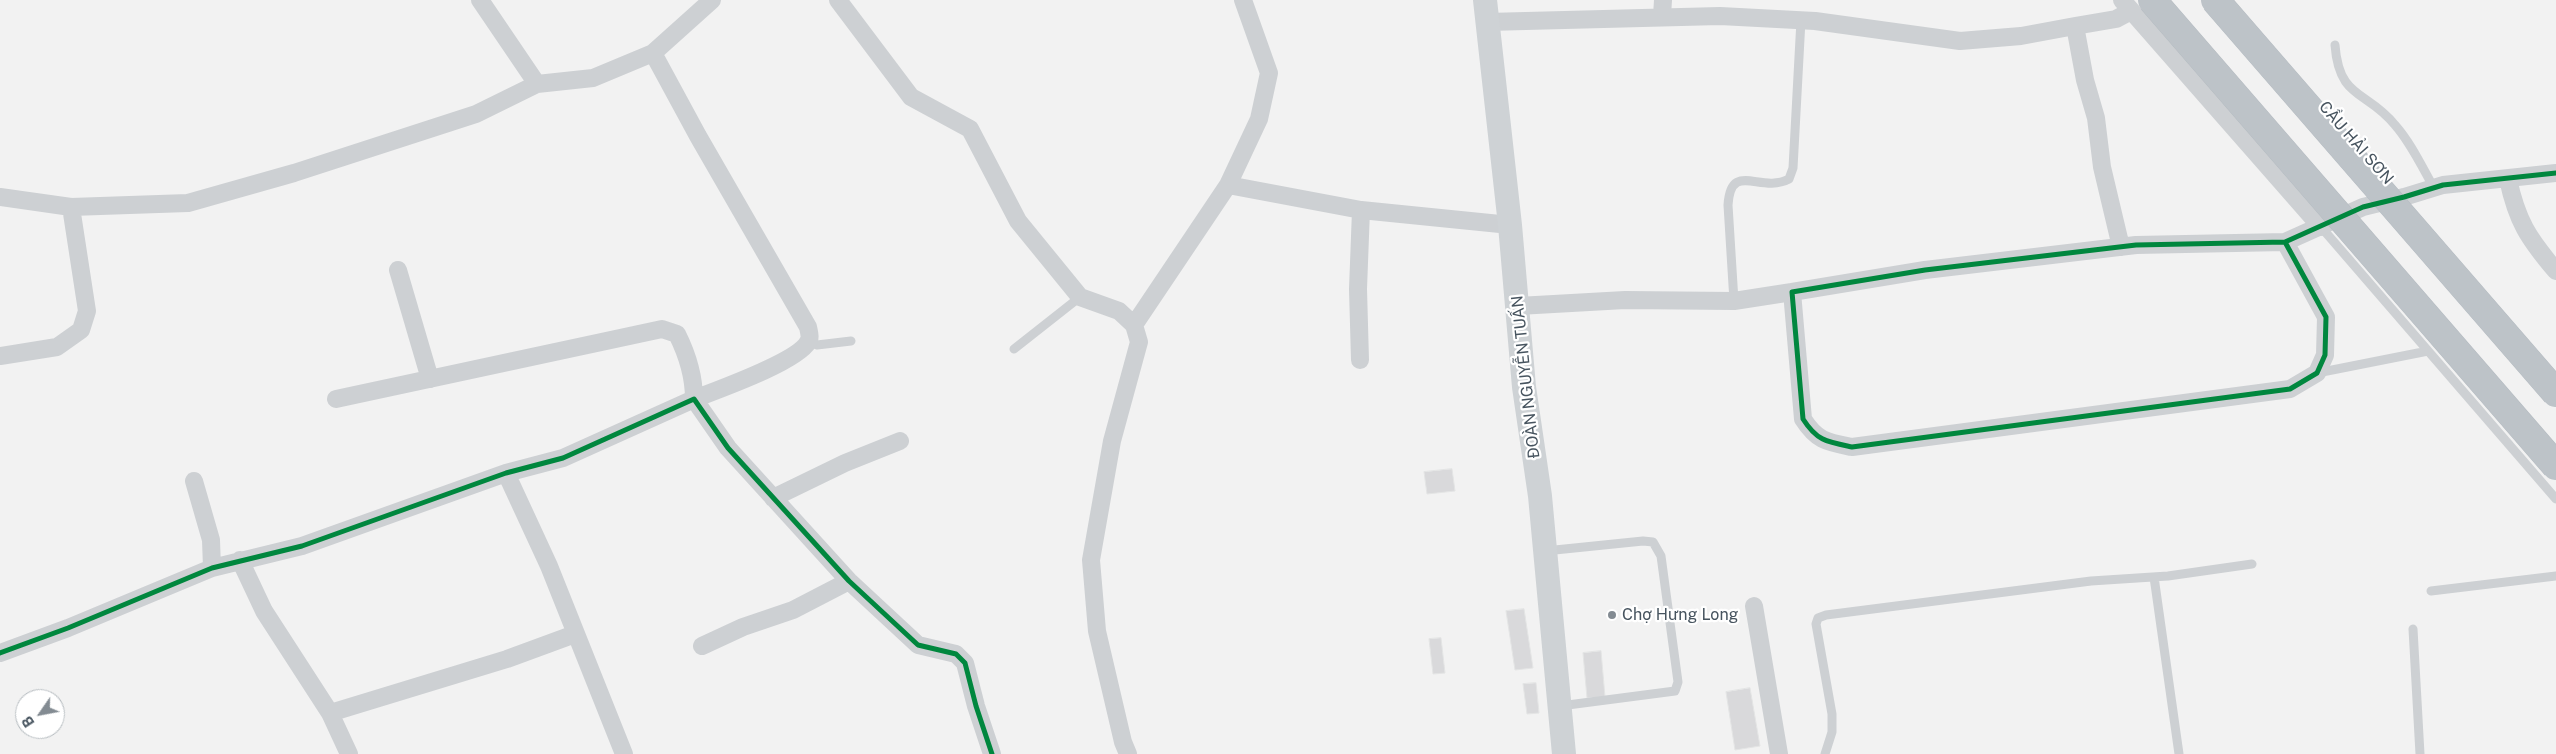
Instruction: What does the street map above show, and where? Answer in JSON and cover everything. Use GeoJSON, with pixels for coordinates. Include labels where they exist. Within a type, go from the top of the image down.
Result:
{"type":"FeatureCollection","features":[{"type":"Feature","properties":{"kind":"highway","name":"CẦU HẢI SƠN"},"geometry":{"type":"LineString","coordinates":[[2215,0],[2556,393]]}},
{"type":"Feature","properties":{"kind":"highway"},"geometry":{"type":"LineString","coordinates":[[2135,4],[2556,466]]}},
{"type":"Feature","properties":{"kind":"main road","name":"ĐOÀN NGUYỄN TUẤN"},"geometry":{"type":"LineString","coordinates":[[1486,11],[1510,225],[1524,387],[1545,551],[1564,754]]}},
{"type":"Feature","properties":{"kind":"street"},"geometry":{"type":"LineString","coordinates":[[480,0],[537,84]]}},
{"type":"Feature","properties":{"kind":"street"},"geometry":{"type":"LineString","coordinates":[[0,198],[71,207],[188,203],[294,173],[476,114],[537,84],[593,78],[653,53],[712,0]]}},
{"type":"Feature","properties":{"kind":"street"},"geometry":{"type":"LineString","coordinates":[[838,0],[911,97],[970,130],[1018,221],[1080,297],[1119,312],[1134,325],[1139,342],[1112,441],[1091,560],[1097,631],[1123,742],[1128,754]]}},
{"type":"Feature","properties":{"kind":"street"},"geometry":{"type":"LineString","coordinates":[[1134,325],[1228,185],[1258,118],[1269,74],[1243,0]]}},
{"type":"Feature","properties":{"kind":"street"},"geometry":{"type":"LineString","coordinates":[[1486,11],[1662,8],[1720,16],[1801,20],[1960,41],[2021,36],[2116,19],[2135,4],[2321,227]]}},
{"type":"Feature","properties":{"kind":"street"},"geometry":{"type":"LineString","coordinates":[[2075,26],[2085,80],[2096,118],[2102,167],[2121,247]]}},
{"type":"Feature","properties":{"kind":"street"},"geometry":{"type":"LineString","coordinates":[[0,653],[68,628],[212,568],[302,546],[506,473],[563,458],[788,359],[808,342],[808,327],[698,136],[653,53]]}},
{"type":"Feature","properties":{"kind":"street"},"geometry":{"type":"LineString","coordinates":[[1518,306],[1625,300],[1734,301],[1925,270],[2121,247],[2285,242],[2363,207],[2443,185],[2556,173]]}},
{"type":"Feature","properties":{"kind":"street"},"geometry":{"type":"LineString","coordinates":[[2508,179],[2513,202],[2523,229],[2556,271]]}},
{"type":"Feature","properties":{"kind":"street"},"geometry":{"type":"LineString","coordinates":[[1228,185],[1361,210],[1510,225]]}},
{"type":"Feature","properties":{"kind":"street"},"geometry":{"type":"LineString","coordinates":[[0,356],[57,347],[82,330],[87,311],[71,207]]}},
{"type":"Feature","properties":{"kind":"street"},"geometry":{"type":"LineString","coordinates":[[1360,360],[1358,288],[1361,210]]}},
{"type":"Feature","properties":{"kind":"street"},"geometry":{"type":"LineString","coordinates":[[1792,292],[1803,419],[1814,435],[1829,443],[1852,447],[2290,389],[2317,373],[2325,355],[2326,317],[2285,242]]}},
{"type":"Feature","properties":{"kind":"street"},"geometry":{"type":"LineString","coordinates":[[398,270],[430,379]]}},
{"type":"Feature","properties":{"kind":"street"},"geometry":{"type":"LineString","coordinates":[[336,399],[662,329],[678,334],[685,349],[694,384],[694,399],[728,448],[849,581],[918,645],[956,654],[965,663],[976,706],[992,754]]}},
{"type":"Feature","properties":{"kind":"street"},"geometry":{"type":"LineString","coordinates":[[773,498],[845,463],[900,441]]}},
{"type":"Feature","properties":{"kind":"street"},"geometry":{"type":"LineString","coordinates":[[506,473],[549,566],[624,754]]}},
{"type":"Feature","properties":{"kind":"street"},"geometry":{"type":"LineString","coordinates":[[194,481],[211,540],[212,568]]}},
{"type":"Feature","properties":{"kind":"street"},"geometry":{"type":"LineString","coordinates":[[240,560],[264,611],[330,712],[350,754]]}},
{"type":"Feature","properties":{"kind":"street"},"geometry":{"type":"LineString","coordinates":[[702,646],[743,627],[793,610],[849,581]]}},
{"type":"Feature","properties":{"kind":"street"},"geometry":{"type":"LineString","coordinates":[[1754,606],[1779,754]]}},
{"type":"Feature","properties":{"kind":"street"},"geometry":{"type":"LineString","coordinates":[[330,712],[507,659],[575,634]]}},
{"type":"Feature","properties":{"kind":"lane"},"geometry":{"type":"LineString","coordinates":[[1734,301],[1728,205],[1729,190],[1733,184],[1743,180],[1763,184],[1780,184],[1789,179],[1792,168],[1801,20]]}},
{"type":"Feature","properties":{"kind":"lane"},"geometry":{"type":"LineString","coordinates":[[2335,45],[2337,66],[2346,85],[2395,124],[2434,188]]}},
{"type":"Feature","properties":{"kind":"lane"},"geometry":{"type":"LineString","coordinates":[[2321,227],[2556,499]]}},
{"type":"Feature","properties":{"kind":"lane"},"geometry":{"type":"LineString","coordinates":[[1014,349],[1080,297]]}},
{"type":"Feature","properties":{"kind":"lane"},"geometry":{"type":"LineString","coordinates":[[808,342],[817,344],[851,341]]}},
{"type":"Feature","properties":{"kind":"lane"},"geometry":{"type":"LineString","coordinates":[[2317,373],[2428,351]]}},
{"type":"Feature","properties":{"kind":"lane"},"geometry":{"type":"LineString","coordinates":[[1545,551],[1643,541],[1653,542],[1661,556],[1678,682],[1675,691],[1560,706]]}},
{"type":"Feature","properties":{"kind":"lane"},"geometry":{"type":"LineString","coordinates":[[1824,754],[1832,732],[1832,714],[1816,624],[1818,618],[1826,615],[1998,592],[2154,577],[2252,564]]}},
{"type":"Feature","properties":{"kind":"lane"},"geometry":{"type":"LineString","coordinates":[[2431,591],[2556,576]]}},
{"type":"Feature","properties":{"kind":"lane"},"geometry":{"type":"LineString","coordinates":[[2154,577],[2179,754]]}},
{"type":"Feature","properties":{"kind":"lane"},"geometry":{"type":"LineString","coordinates":[[2413,629],[2420,754]]}},
{"type":"Feature","properties":{"kind":"building"},"geometry":{"type":"Polygon","coordinates":[[[1452,469],[1455,491],[1427,494],[1424,472],[1452,469]]]}},
{"type":"Feature","properties":{"kind":"building"},"geometry":{"type":"Polygon","coordinates":[[[1524,609],[1533,668],[1515,670],[1506,611],[1524,609]]]}},
{"type":"Feature","properties":{"kind":"building"},"geometry":{"type":"Polygon","coordinates":[[[1441,638],[1445,673],[1433,674],[1429,639],[1441,638]]]}},
{"type":"Feature","properties":{"kind":"building"},"geometry":{"type":"Polygon","coordinates":[[[1601,651],[1605,697],[1587,698],[1583,653],[1601,651]]]}},
{"type":"Feature","properties":{"kind":"building"},"geometry":{"type":"Polygon","coordinates":[[[1536,683],[1539,713],[1527,714],[1523,684],[1536,683]]]}},
{"type":"Feature","properties":{"kind":"building"},"geometry":{"type":"Polygon","coordinates":[[[1750,688],[1760,746],[1735,750],[1726,692],[1750,688]]]}},
{"type":"Feature","properties":{"kind":"cycle path"},"geometry":{"type":"LineString","coordinates":[[2285,242],[2326,317],[2325,355],[2317,373],[2290,389],[1852,447],[1823,439],[1813,432],[1803,419],[1792,292],[1925,270],[2136,245],[2285,242],[2363,207],[2443,185],[2556,173]]}},
{"type":"Feature","properties":{"kind":"cycle path"},"geometry":{"type":"LineString","coordinates":[[0,653],[68,628],[212,568],[302,546],[506,473],[563,458],[694,399],[728,448],[849,581],[918,645],[956,654],[965,663],[976,706],[992,754]]}},
{"type":"Feature","properties":{"kind":"place","name":"Chợ Hưng Long"},"geometry":{"type":"Point","coordinates":[1612,615]}}]}
